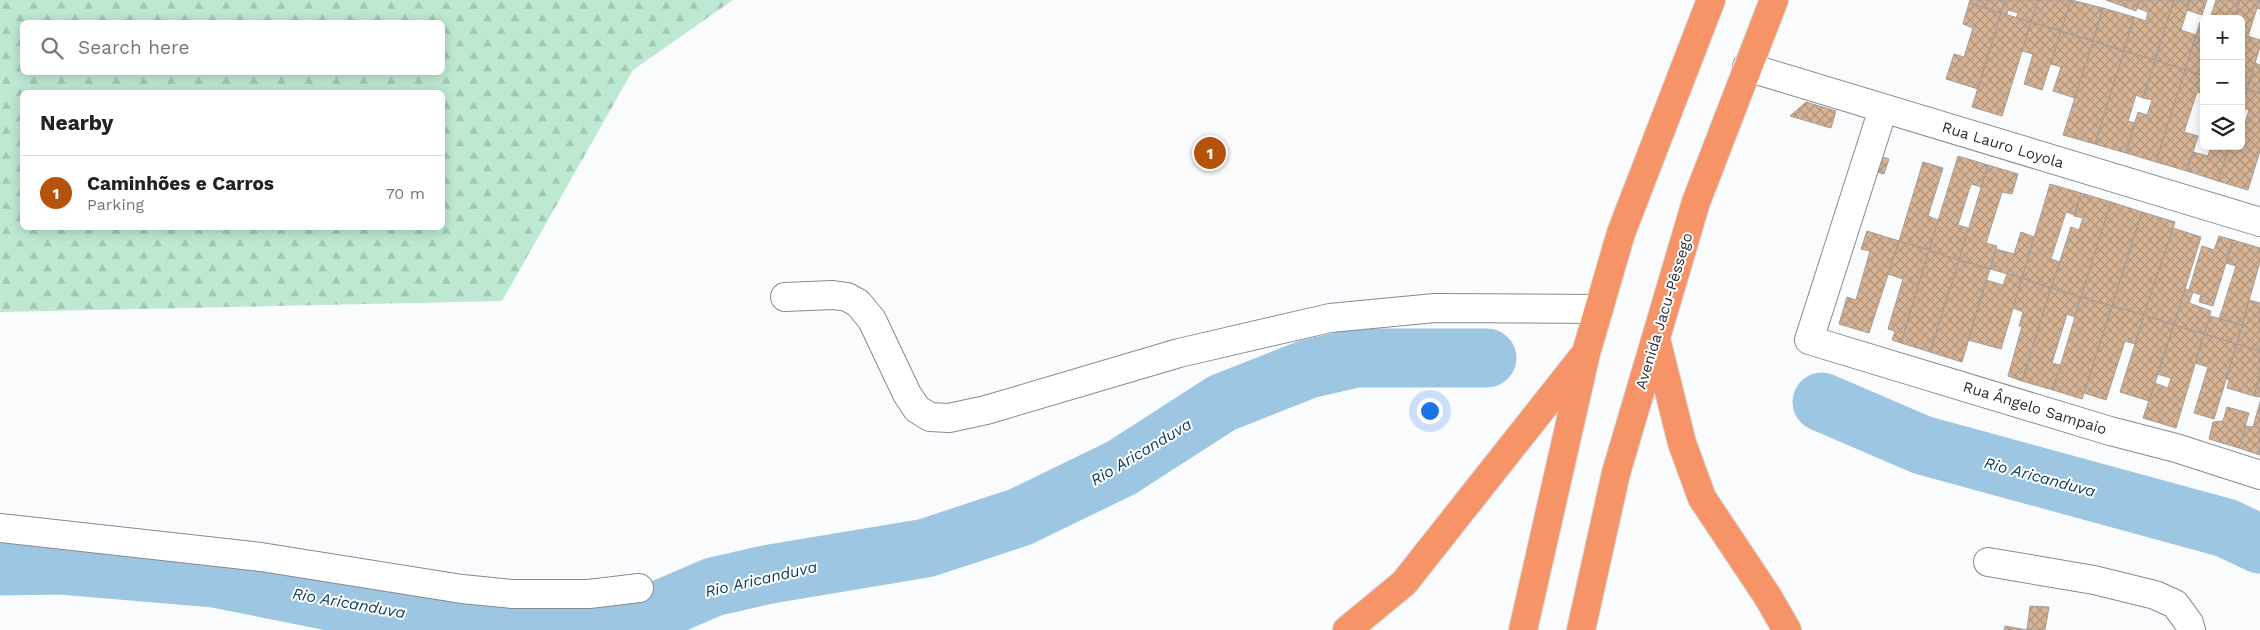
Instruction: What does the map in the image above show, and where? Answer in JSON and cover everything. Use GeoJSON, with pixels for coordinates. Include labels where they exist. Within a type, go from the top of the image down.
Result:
{"type":"FeatureCollection","features":[{"type":"Feature","properties":{"kind":"highway"},"geometry":{"type":"LineString","coordinates":[[1523,630],[1586,353],[1621,233],[1710,0]]}},
{"type":"Feature","properties":{"kind":"highway","name":"Avenida Jacu-Pêssego"},"geometry":{"type":"LineString","coordinates":[[1581,630],[1616,473],[1696,202],[1774,0]]}},
{"type":"Feature","properties":{"kind":"highway"},"geometry":{"type":"LineString","coordinates":[[1656,338],[1682,443],[1702,498],[1768,597],[1787,630]]}},
{"type":"Feature","properties":{"kind":"highway"},"geometry":{"type":"LineString","coordinates":[[1347,630],[1404,583],[1586,353]]}},
{"type":"Feature","properties":{"kind":"street","name":"Rua Lauro Loyola"},"geometry":{"type":"LineString","coordinates":[[1747,67],[2260,222]]}},
{"type":"Feature","properties":{"kind":"street","name":"Rua Ângelo Sampaio"},"geometry":{"type":"LineString","coordinates":[[1883,108],[1809,340],[2110,431],[2176,448],[2260,475]]}},
{"type":"Feature","properties":{"kind":"street"},"geometry":{"type":"LineString","coordinates":[[785,297],[833,295],[847,297],[858,303],[872,320],[907,394],[917,408],[930,417],[949,418],[986,410],[1169,355],[1330,318],[1435,308],[1600,309]]}},
{"type":"Feature","properties":{"kind":"street"},"geometry":{"type":"LineString","coordinates":[[0,528],[260,557],[462,589],[512,594],[557,595],[639,588]]}},
{"type":"Feature","properties":{"kind":"street"},"geometry":{"type":"LineString","coordinates":[[1988,562],[2094,580],[2155,595],[2175,604],[2189,623],[2190,630]]}},
{"type":"Feature","properties":{"kind":"green space"},"geometry":{"type":"Polygon","coordinates":[[[0,0],[733,0],[633,70],[502,301],[0,312],[0,0]]]}},
{"type":"Feature","properties":{"kind":"building"},"geometry":{"type":"Polygon","coordinates":[[[1970,0],[2005,0],[2001,13],[1969,3],[1970,0]]]}},
{"type":"Feature","properties":{"kind":"building"},"geometry":{"type":"Polygon","coordinates":[[[2005,0],[2038,0],[2031,22],[2016,18],[2018,13],[2008,10],[2007,14],[2001,13],[2005,0]]]}},
{"type":"Feature","properties":{"kind":"building"},"geometry":{"type":"Polygon","coordinates":[[[2038,0],[2071,0],[2061,31],[2031,22],[2038,0]]]}},
{"type":"Feature","properties":{"kind":"building"},"geometry":{"type":"Polygon","coordinates":[[[2071,0],[2103,8],[2093,41],[2061,31],[2071,0]]]}},
{"type":"Feature","properties":{"kind":"building"},"geometry":{"type":"Polygon","coordinates":[[[2106,0],[2139,0],[2136,11],[2106,0]]]}},
{"type":"Feature","properties":{"kind":"building"},"geometry":{"type":"Polygon","coordinates":[[[2140,0],[2174,0],[2155,60],[2124,51],[2134,17],[2146,21],[2148,12],[2137,8],[2140,0]]]}},
{"type":"Feature","properties":{"kind":"building"},"geometry":{"type":"Polygon","coordinates":[[[2174,0],[2190,0],[2181,30],[2196,35],[2185,70],[2155,60],[2174,0]]]}},
{"type":"Feature","properties":{"kind":"building"},"geometry":{"type":"Polygon","coordinates":[[[2190,0],[2207,0],[2202,15],[2187,10],[2190,0]]]}},
{"type":"Feature","properties":{"kind":"building"},"geometry":{"type":"Polygon","coordinates":[[[2216,0],[2240,0],[2235,15],[2211,15],[2216,0]]]}},
{"type":"Feature","properties":{"kind":"building"},"geometry":{"type":"Polygon","coordinates":[[[2240,0],[2260,0],[2260,9],[2257,8],[2248,36],[2260,40],[2260,47],[2247,89],[2245,89],[2245,15],[2235,15],[2240,0]]]}},
{"type":"Feature","properties":{"kind":"building"},"geometry":{"type":"Polygon","coordinates":[[[1969,3],[2001,13],[1978,89],[1946,79],[1954,54],[1964,57],[1973,28],[1963,24],[1969,3]]]}},
{"type":"Feature","properties":{"kind":"building"},"geometry":{"type":"Polygon","coordinates":[[[2103,8],[2134,17],[2124,51],[2093,41],[2103,8]]]}},
{"type":"Feature","properties":{"kind":"building"},"geometry":{"type":"Polygon","coordinates":[[[2001,13],[2031,22],[2002,116],[1972,107],[2001,13]]]}},
{"type":"Feature","properties":{"kind":"building"},"geometry":{"type":"Polygon","coordinates":[[[2031,22],[2061,31],[2042,90],[2024,84],[2033,54],[2022,51],[2031,22]]]}},
{"type":"Feature","properties":{"kind":"building"},"geometry":{"type":"Polygon","coordinates":[[[2200,22],[2200,75],[2185,70],[2200,22]]]}},
{"type":"Feature","properties":{"kind":"building"},"geometry":{"type":"Polygon","coordinates":[[[2061,31],[2093,41],[2075,98],[2053,91],[2061,67],[2051,64],[2061,31]]]}},
{"type":"Feature","properties":{"kind":"building"},"geometry":{"type":"Polygon","coordinates":[[[2093,41],[2124,51],[2095,144],[2063,135],[2093,41]]]}},
{"type":"Feature","properties":{"kind":"building"},"geometry":{"type":"Polygon","coordinates":[[[2124,51],[2155,60],[2143,98],[2136,95],[2128,121],[2135,123],[2126,153],[2095,144],[2124,51]]]}},
{"type":"Feature","properties":{"kind":"building"},"geometry":{"type":"Polygon","coordinates":[[[2155,60],[2185,70],[2156,162],[2126,153],[2138,112],[2147,115],[2152,100],[2143,98],[2155,60]]]}},
{"type":"Feature","properties":{"kind":"building"},"geometry":{"type":"Polygon","coordinates":[[[2255,63],[2260,65],[2260,93],[2247,89],[2255,63]]]}},
{"type":"Feature","properties":{"kind":"building"},"geometry":{"type":"Polygon","coordinates":[[[2185,70],[2200,75],[2200,93],[2197,92],[2184,132],[2198,136],[2187,171],[2156,162],[2185,70]]]}},
{"type":"Feature","properties":{"kind":"building"},"geometry":{"type":"Polygon","coordinates":[[[2247,89],[2260,93],[2260,151],[2248,190],[2218,181],[2228,150],[2245,150],[2245,123],[2249,110],[2245,108],[2247,89]]]}},
{"type":"Feature","properties":{"kind":"building"},"geometry":{"type":"Polygon","coordinates":[[[1806,102],[1836,111],[1831,128],[1790,116],[1806,102]]]}},
{"type":"Feature","properties":{"kind":"building"},"geometry":{"type":"Polygon","coordinates":[[[2210,150],[2228,150],[2218,181],[2187,171],[2193,152],[2208,156],[2210,150]]]}},
{"type":"Feature","properties":{"kind":"building"},"geometry":{"type":"Polygon","coordinates":[[[1958,156],[1988,165],[1981,187],[1971,184],[1958,225],[1968,228],[1959,260],[1929,250],[1958,156]]]}},
{"type":"Feature","properties":{"kind":"building"},"geometry":{"type":"Polygon","coordinates":[[[1882,157],[1889,159],[1884,174],[1877,172],[1882,157]]]}},
{"type":"Feature","properties":{"kind":"building"},"geometry":{"type":"Polygon","coordinates":[[[1923,162],[1943,168],[1928,216],[1938,220],[1929,250],[1899,241],[1923,162]]]}},
{"type":"Feature","properties":{"kind":"building"},"geometry":{"type":"Polygon","coordinates":[[[1988,165],[2018,174],[2012,194],[2002,192],[1986,243],[1997,246],[1990,269],[1959,260],[1988,165]]]}},
{"type":"Feature","properties":{"kind":"building"},"geometry":{"type":"Polygon","coordinates":[[[2050,184],[2081,193],[2075,215],[2066,212],[2051,259],[2060,262],[2051,288],[2022,278],[2050,184]]]}},
{"type":"Feature","properties":{"kind":"building"},"geometry":{"type":"Polygon","coordinates":[[[2081,193],[2111,202],[2081,297],[2051,288],[2071,227],[2079,230],[2083,218],[2074,216],[2081,193]]]}},
{"type":"Feature","properties":{"kind":"building"},"geometry":{"type":"Polygon","coordinates":[[[2111,202],[2142,212],[2112,306],[2081,297],[2111,202]]]}},
{"type":"Feature","properties":{"kind":"building"},"geometry":{"type":"Polygon","coordinates":[[[2142,212],[2175,222],[2144,315],[2112,306],[2142,212]]]}},
{"type":"Feature","properties":{"kind":"building"},"geometry":{"type":"Polygon","coordinates":[[[2173,228],[2201,237],[2174,325],[2144,315],[2173,228]]]}},
{"type":"Feature","properties":{"kind":"building"},"geometry":{"type":"Polygon","coordinates":[[[1867,231],[1899,241],[1869,333],[1839,324],[1847,297],[1856,300],[1870,251],[1861,249],[1867,231]]]}},
{"type":"Feature","properties":{"kind":"building"},"geometry":{"type":"Polygon","coordinates":[[[2021,232],[2034,237],[2022,278],[1990,269],[1996,249],[2014,254],[2021,232]]]}},
{"type":"Feature","properties":{"kind":"building"},"geometry":{"type":"Polygon","coordinates":[[[2219,236],[2233,240],[2213,306],[2199,302],[2201,295],[2193,292],[2189,303],[2211,311],[2204,334],[2174,325],[2185,289],[2189,290],[2202,246],[2214,250],[2219,236]]]}},
{"type":"Feature","properties":{"kind":"building"},"geometry":{"type":"Polygon","coordinates":[[[2233,240],[2260,248],[2260,262],[2242,325],[2219,319],[2236,266],[2226,263],[2233,240]]]}},
{"type":"Feature","properties":{"kind":"building"},"geometry":{"type":"Polygon","coordinates":[[[1899,241],[1929,250],[1901,343],[1892,340],[1895,331],[1888,329],[1903,279],[1888,274],[1899,241]]]}},
{"type":"Feature","properties":{"kind":"building"},"geometry":{"type":"Polygon","coordinates":[[[1929,250],[1959,260],[1930,352],[1901,343],[1929,250]]]}},
{"type":"Feature","properties":{"kind":"building"},"geometry":{"type":"Polygon","coordinates":[[[1959,260],[1990,269],[1962,362],[1930,352],[1959,260]]]}},
{"type":"Feature","properties":{"kind":"building"},"geometry":{"type":"Polygon","coordinates":[[[2007,274],[2022,278],[2001,349],[1968,340],[1986,280],[2003,285],[2007,274]]]}},
{"type":"Feature","properties":{"kind":"building"},"geometry":{"type":"Polygon","coordinates":[[[2022,278],[2051,288],[2022,381],[2008,376],[2022,326],[2019,326],[2023,312],[2013,308],[2022,278]]]}},
{"type":"Feature","properties":{"kind":"building"},"geometry":{"type":"Polygon","coordinates":[[[2051,288],[2081,297],[2075,317],[2067,314],[2052,363],[2060,365],[2053,390],[2022,381],[2051,288]]]}},
{"type":"Feature","properties":{"kind":"building"},"geometry":{"type":"Polygon","coordinates":[[[2081,297],[2112,306],[2082,399],[2053,390],[2081,297]]]}},
{"type":"Feature","properties":{"kind":"building"},"geometry":{"type":"Polygon","coordinates":[[[2249,300],[2260,303],[2260,351],[2237,344],[2249,300]]]}},
{"type":"Feature","properties":{"kind":"building"},"geometry":{"type":"Polygon","coordinates":[[[2112,306],[2144,315],[2135,344],[2125,341],[2106,400],[2084,393],[2112,306]]]}},
{"type":"Feature","properties":{"kind":"building"},"geometry":{"type":"Polygon","coordinates":[[[2144,315],[2174,325],[2149,401],[2120,392],[2144,315]]]}},
{"type":"Feature","properties":{"kind":"building"},"geometry":{"type":"Polygon","coordinates":[[[2210,316],[2242,325],[2237,344],[2204,334],[2210,316]]]}},
{"type":"Feature","properties":{"kind":"building"},"geometry":{"type":"Polygon","coordinates":[[[2174,325],[2204,334],[2176,428],[2143,418],[2155,383],[2168,388],[2171,378],[2157,374],[2174,325]]]}},
{"type":"Feature","properties":{"kind":"building"},"geometry":{"type":"Polygon","coordinates":[[[2204,334],[2237,344],[2214,419],[2194,413],[2208,367],[2195,363],[2204,334]]]}},
{"type":"Feature","properties":{"kind":"building"},"geometry":{"type":"Polygon","coordinates":[[[2237,344],[2260,351],[2260,375],[2254,396],[2227,388],[2229,380],[2226,378],[2237,344]]]}},
{"type":"Feature","properties":{"kind":"building"},"geometry":{"type":"Polygon","coordinates":[[[2260,375],[2260,397],[2254,396],[2260,375]]]}},
{"type":"Feature","properties":{"kind":"building"},"geometry":{"type":"Polygon","coordinates":[[[2260,402],[2260,455],[2239,448],[2246,426],[2253,427],[2260,402]]]}},
{"type":"Feature","properties":{"kind":"building"},"geometry":{"type":"Polygon","coordinates":[[[2227,407],[2249,413],[2239,448],[2209,439],[2213,422],[2223,421],[2227,407]]]}},
{"type":"Feature","properties":{"kind":"building"},"geometry":{"type":"Polygon","coordinates":[[[2030,606],[2049,607],[2045,630],[2027,630],[2030,606]]]}},
{"type":"Feature","properties":{"kind":"building"},"geometry":{"type":"Polygon","coordinates":[[[2005,626],[2027,630],[2004,630],[2005,626]]]}},
{"type":"Feature","properties":{"kind":"waterway","name":"Rio Aricanduva"},"geometry":{"type":"LineString","coordinates":[[0,566],[62,565],[215,578],[360,607],[489,625],[568,626],[655,612],[713,587],[765,575],[926,548],[1020,517],[1121,468],[1222,403],[1308,369],[1356,358],[1487,358]]}},
{"type":"Feature","properties":{"kind":"waterway","name":"Rio Aricanduva"},"geometry":{"type":"LineString","coordinates":[[1822,402],[1922,445],[2226,528],[2260,544]]}},
{"type":"Feature","properties":{"kind":"place","name":"Caminhões e Carros"},"geometry":{"type":"Point","coordinates":[1210,153]}}]}
